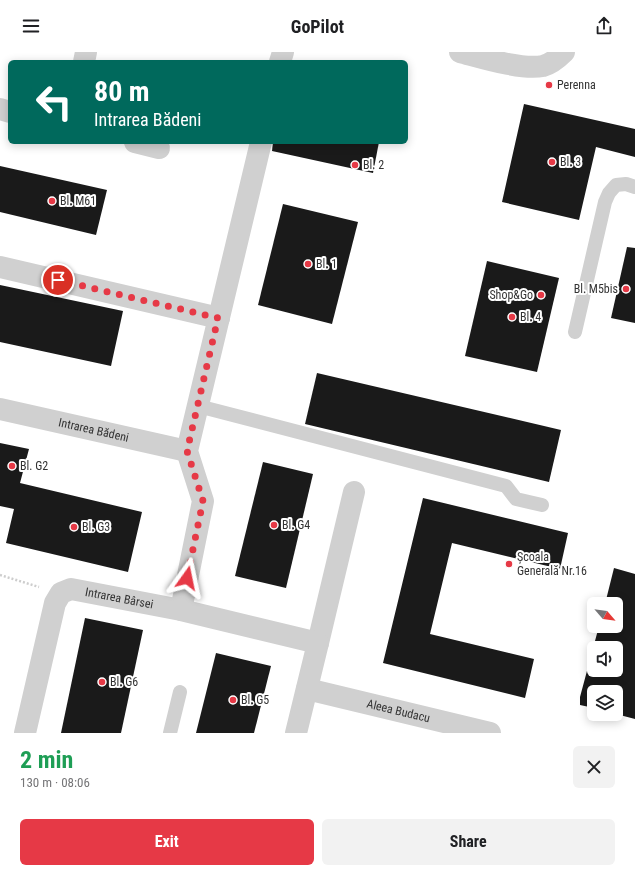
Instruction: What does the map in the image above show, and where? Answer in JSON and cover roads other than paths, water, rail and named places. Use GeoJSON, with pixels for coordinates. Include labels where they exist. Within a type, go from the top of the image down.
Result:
{"type":"FeatureCollection","features":[{"type":"Feature","properties":{"kind":"street"},"geometry":{"type":"LineString","coordinates":[[460,52],[529,67],[545,66],[557,59],[564,52]]}},
{"type":"Feature","properties":{"kind":"street"},"geometry":{"type":"LineString","coordinates":[[143,144],[159,148]]}},
{"type":"Feature","properties":{"kind":"street"},"geometry":{"type":"LineString","coordinates":[[180,610],[203,501],[187,451],[261,144]]}},
{"type":"Feature","properties":{"kind":"street"},"geometry":{"type":"LineString","coordinates":[[0,267],[218,318]]}},
{"type":"Feature","properties":{"kind":"street","name":"Intrarea Bădeni"},"geometry":{"type":"LineString","coordinates":[[0,408],[187,451]]}},
{"type":"Feature","properties":{"kind":"street"},"geometry":{"type":"LineString","coordinates":[[296,733],[354,492]]}},
{"type":"Feature","properties":{"kind":"street","name":"Intrarea Bârsei"},"geometry":{"type":"LineString","coordinates":[[25,733],[55,603],[61,593],[71,589],[180,610],[318,643]]}},
{"type":"Feature","properties":{"kind":"street","name":"Aleea Budacu"},"geometry":{"type":"LineString","coordinates":[[307,689],[490,733]]}},
{"type":"Feature","properties":{"kind":"lane"},"geometry":{"type":"LineString","coordinates":[[575,332],[605,202],[609,193],[616,185],[626,184],[635,187]]}},
{"type":"Feature","properties":{"kind":"lane"},"geometry":{"type":"LineString","coordinates":[[198,406],[506,486],[516,499],[542,505]]}},
{"type":"Feature","properties":{"kind":"lane"},"geometry":{"type":"LineString","coordinates":[[170,733],[180,692]]}},
{"type":"Feature","properties":{"kind":"place","name":"Perenna"},"geometry":{"type":"Point","coordinates":[549,85]}},
{"type":"Feature","properties":{"kind":"place","name":"Bl. 3"},"geometry":{"type":"Point","coordinates":[552,162]}},
{"type":"Feature","properties":{"kind":"place","name":"Bl. 2"},"geometry":{"type":"Point","coordinates":[355,165]}},
{"type":"Feature","properties":{"kind":"place","name":"Bl. M61"},"geometry":{"type":"Point","coordinates":[52,201]}},
{"type":"Feature","properties":{"kind":"place","name":"Bl. 1"},"geometry":{"type":"Point","coordinates":[308,264]}},
{"type":"Feature","properties":{"kind":"place","name":"Bl. M5bis"},"geometry":{"type":"Point","coordinates":[626,289]}},
{"type":"Feature","properties":{"kind":"place","name":"Shop&Go"},"geometry":{"type":"Point","coordinates":[541,295]}},
{"type":"Feature","properties":{"kind":"place","name":"Bl. 4"},"geometry":{"type":"Point","coordinates":[512,317]}},
{"type":"Feature","properties":{"kind":"place","name":"Bl. G2"},"geometry":{"type":"Point","coordinates":[12,466]}},
{"type":"Feature","properties":{"kind":"place","name":"Bl. G4"},"geometry":{"type":"Point","coordinates":[274,525]}},
{"type":"Feature","properties":{"kind":"place","name":"Bl. G3"},"geometry":{"type":"Point","coordinates":[74,527]}},
{"type":"Feature","properties":{"kind":"place","name":"Școala Generală Nr.16"},"geometry":{"type":"Point","coordinates":[509,564]}},
{"type":"Feature","properties":{"kind":"place","name":"Bl. G6"},"geometry":{"type":"Point","coordinates":[102,682]}},
{"type":"Feature","properties":{"kind":"place","name":"Bl. G5"},"geometry":{"type":"Point","coordinates":[233,700]}}]}
